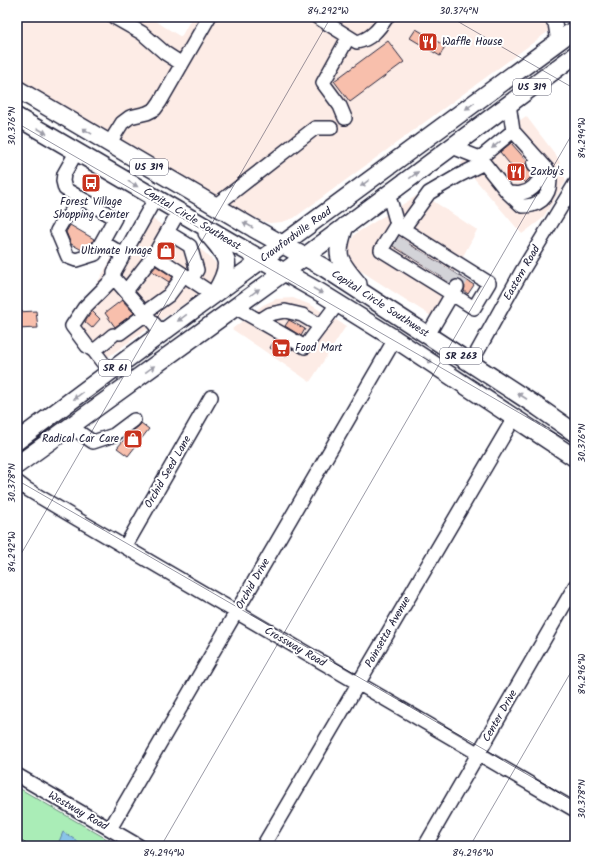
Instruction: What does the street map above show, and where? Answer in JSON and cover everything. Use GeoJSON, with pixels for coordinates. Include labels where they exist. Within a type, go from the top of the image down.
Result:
{"type":"FeatureCollection","features":[{"type":"Feature","properties":{"kind":"main road","name":"Crawfordville Road"},"geometry":{"type":"LineString","coordinates":[[17,441],[575,29]]}},
{"type":"Feature","properties":{"kind":"main road","name":"Crawfordville Road"},"geometry":{"type":"LineString","coordinates":[[19,461],[284,272],[575,55]]}},
{"type":"Feature","properties":{"kind":"main road","name":"Capital Circle Southeast"},"geometry":{"type":"LineString","coordinates":[[17,89],[282,244]]}},
{"type":"Feature","properties":{"kind":"main road"},"geometry":{"type":"LineString","coordinates":[[17,99],[34,108],[49,108]]}},
{"type":"Feature","properties":{"kind":"main road","name":"Capital Circle Southeast"},"geometry":{"type":"LineString","coordinates":[[17,117],[284,272]]}},
{"type":"Feature","properties":{"kind":"main road"},"geometry":{"type":"LineString","coordinates":[[198,222],[222,251],[226,261],[225,274],[214,295]]}},
{"type":"Feature","properties":{"kind":"main road"},"geometry":{"type":"LineString","coordinates":[[345,226],[339,245],[340,258],[344,266],[367,296]]}},
{"type":"Feature","properties":{"kind":"main road","name":"Capital Circle Southwest"},"geometry":{"type":"LineString","coordinates":[[282,244],[329,271],[538,407],[575,433]]}},
{"type":"Feature","properties":{"kind":"main road","name":"Capital Circle Southwest"},"geometry":{"type":"LineString","coordinates":[[284,272],[338,303],[395,339],[575,458]]}},
{"type":"Feature","properties":{"kind":"street"},"geometry":{"type":"LineString","coordinates":[[114,17],[142,33],[165,53],[182,64]]}},
{"type":"Feature","properties":{"kind":"street"},"geometry":{"type":"LineString","coordinates":[[109,144],[122,123],[130,117],[147,113],[154,109],[160,102],[209,17]]}},
{"type":"Feature","properties":{"kind":"street"},"geometry":{"type":"LineString","coordinates":[[317,17],[348,38],[357,42],[372,35],[380,28],[387,17]]}},
{"type":"Feature","properties":{"kind":"street"},"geometry":{"type":"LineString","coordinates":[[550,17],[556,23],[558,42]]}},
{"type":"Feature","properties":{"kind":"street"},"geometry":{"type":"LineString","coordinates":[[345,118],[340,106],[323,83],[348,38]]}},
{"type":"Feature","properties":{"kind":"street"},"geometry":{"type":"LineString","coordinates":[[508,193],[522,193],[528,191],[538,182],[542,175],[511,133],[510,104]]}},
{"type":"Feature","properties":{"kind":"street"},"geometry":{"type":"LineString","coordinates":[[215,206],[316,128],[331,128]]}},
{"type":"Feature","properties":{"kind":"street"},"geometry":{"type":"LineString","coordinates":[[428,335],[429,193],[482,160],[511,133]]}},
{"type":"Feature","properties":{"kind":"street"},"geometry":{"type":"LineString","coordinates":[[452,147],[482,160],[508,193],[522,206],[532,205],[543,199],[547,194],[550,179],[548,170],[511,133]]}},
{"type":"Feature","properties":{"kind":"street"},"geometry":{"type":"LineString","coordinates":[[77,151],[64,174],[63,181],[65,189],[115,218],[95,254],[76,260],[68,257],[57,231],[80,198]]}},
{"type":"Feature","properties":{"kind":"street","name":"Eastern Road"},"geometry":{"type":"LineString","coordinates":[[471,363],[522,271],[575,184]]}},
{"type":"Feature","properties":{"kind":"street"},"geometry":{"type":"LineString","coordinates":[[386,196],[429,262]]}},
{"type":"Feature","properties":{"kind":"street"},"geometry":{"type":"LineString","coordinates":[[156,197],[114,272],[114,278],[162,333]]}},
{"type":"Feature","properties":{"kind":"street"},"geometry":{"type":"LineString","coordinates":[[126,291],[154,255],[179,211]]}},
{"type":"Feature","properties":{"kind":"street"},"geometry":{"type":"LineString","coordinates":[[94,351],[169,295],[197,270],[190,246],[167,232]]}},
{"type":"Feature","properties":{"kind":"street"},"geometry":{"type":"LineString","coordinates":[[102,242],[124,255]]}},
{"type":"Feature","properties":{"kind":"street"},"geometry":{"type":"LineString","coordinates":[[154,255],[214,295]]}},
{"type":"Feature","properties":{"kind":"street"},"geometry":{"type":"LineString","coordinates":[[110,372],[72,326],[84,308],[114,278]]}},
{"type":"Feature","properties":{"kind":"street"},"geometry":{"type":"LineString","coordinates":[[235,307],[305,347],[338,303]]}},
{"type":"Feature","properties":{"kind":"street"},"geometry":{"type":"LineString","coordinates":[[259,321],[270,314],[285,312],[302,315],[320,326]]}},
{"type":"Feature","properties":{"kind":"street","name":"Orchid Drive"},"geometry":{"type":"LineString","coordinates":[[110,829],[395,339]]}},
{"type":"Feature","properties":{"kind":"street","name":"Orchid Seed Lane"},"geometry":{"type":"LineString","coordinates":[[125,547],[210,397]]}},
{"type":"Feature","properties":{"kind":"street","name":"Poinsetta Avenue"},"geometry":{"type":"LineString","coordinates":[[263,846],[514,418]]}},
{"type":"Feature","properties":{"kind":"street"},"geometry":{"type":"LineString","coordinates":[[70,426],[93,442],[114,435],[134,420]]}},
{"type":"Feature","properties":{"kind":"street","name":"Crossway Road"},"geometry":{"type":"LineString","coordinates":[[17,482],[125,547],[575,810]]}},
{"type":"Feature","properties":{"kind":"street","name":"Center Drive"},"geometry":{"type":"LineString","coordinates":[[425,846],[575,586]]}},
{"type":"Feature","properties":{"kind":"street","name":"Westway Road"},"geometry":{"type":"LineString","coordinates":[[17,775],[138,846]]}},
{"type":"Feature","properties":{"kind":"shaded area"},"geometry":{"type":"Polygon","coordinates":[[[17,17],[149,17],[181,37],[192,17],[568,17],[294,218],[282,222],[270,223],[253,217],[17,78],[17,17]]]}},
{"type":"Feature","properties":{"kind":"shaded area","name":"Zaxby's"},"geometry":{"type":"Polygon","coordinates":[[[526,116],[558,158],[566,181],[542,219],[522,234],[461,163],[526,116]]]}},
{"type":"Feature","properties":{"kind":"shaded area"},"geometry":{"type":"Polygon","coordinates":[[[421,193],[477,230],[431,316],[358,269],[350,258],[348,246],[355,234],[421,193]]]}},
{"type":"Feature","properties":{"kind":"shaded area"},"geometry":{"type":"Polygon","coordinates":[[[140,211],[204,252],[220,267],[220,269],[206,289],[95,366],[68,332],[140,211]]]}},
{"type":"Feature","properties":{"kind":"shaded area"},"geometry":{"type":"Polygon","coordinates":[[[293,298],[311,305],[346,326],[310,382],[232,329],[263,305],[276,299],[293,298]]]}},
{"type":"Feature","properties":{"kind":"green space"},"geometry":{"type":"Polygon","coordinates":[[[17,787],[119,846],[17,846],[17,787]]]}},
{"type":"Feature","properties":{"kind":"water"},"geometry":{"type":"Polygon","coordinates":[[[63,832],[77,841],[81,846],[51,846],[58,844],[63,832]]]}},
{"type":"Feature","properties":{"kind":"building","name":"Waffle House"},"geometry":{"type":"Polygon","coordinates":[[[416,29],[445,46],[440,56],[410,38],[416,29]]]}},
{"type":"Feature","properties":{"kind":"building"},"geometry":{"type":"Polygon","coordinates":[[[388,41],[404,62],[350,102],[334,81],[388,41]]]}},
{"type":"Feature","properties":{"kind":"building"},"geometry":{"type":"Polygon","coordinates":[[[511,143],[527,161],[527,168],[532,176],[525,183],[500,152],[511,143]]]}},
{"type":"Feature","properties":{"kind":"building"},"geometry":{"type":"Polygon","coordinates":[[[70,225],[94,239],[90,247],[82,250],[71,244],[66,232],[70,225]]]}},
{"type":"Feature","properties":{"kind":"building"},"geometry":{"type":"Polygon","coordinates":[[[398,237],[474,285],[468,294],[464,291],[465,287],[461,280],[457,279],[450,282],[393,246],[398,237]]]}},
{"type":"Feature","properties":{"kind":"building"},"geometry":{"type":"Polygon","coordinates":[[[156,266],[173,277],[169,282],[152,271],[156,266]]]}},
{"type":"Feature","properties":{"kind":"building"},"geometry":{"type":"Polygon","coordinates":[[[122,300],[134,313],[115,327],[105,313],[122,300]]]}},
{"type":"Feature","properties":{"kind":"building"},"geometry":{"type":"Polygon","coordinates":[[[36,311],[38,328],[17,329],[17,312],[36,311]]]}},
{"type":"Feature","properties":{"kind":"building"},"geometry":{"type":"Polygon","coordinates":[[[92,311],[100,319],[92,328],[85,322],[92,311]]]}},
{"type":"Feature","properties":{"kind":"building"},"geometry":{"type":"Polygon","coordinates":[[[289,320],[305,329],[301,336],[285,326],[289,320]]]}},
{"type":"Feature","properties":{"kind":"building","name":"Food Mart"},"geometry":{"type":"Polygon","coordinates":[[[275,339],[293,349],[290,349],[286,357],[270,348],[275,339]]]}},
{"type":"Feature","properties":{"kind":"building","name":"Radical Car Care"},"geometry":{"type":"Polygon","coordinates":[[[141,423],[149,429],[128,456],[117,448],[141,423]]]}},
{"type":"Feature","properties":{"kind":"tunnel"},"geometry":{"type":"LineString","coordinates":[[399,249],[404,240]]}},
{"type":"Feature","properties":{"kind":"tunnel"},"geometry":{"type":"LineString","coordinates":[[408,255],[413,247]]}},
{"type":"Feature","properties":{"kind":"tunnel"},"geometry":{"type":"LineString","coordinates":[[419,262],[424,253]]}},
{"type":"Feature","properties":{"kind":"tunnel"},"geometry":{"type":"LineString","coordinates":[[429,269],[434,260]]}},
{"type":"Feature","properties":{"kind":"tunnel"},"geometry":{"type":"LineString","coordinates":[[439,275],[444,266]]}},
{"type":"Feature","properties":{"kind":"tunnel"},"geometry":{"type":"LineString","coordinates":[[449,282],[455,273]]}},
{"type":"Feature","properties":{"kind":"tunnel"},"geometry":{"type":"LineString","coordinates":[[457,287],[462,278]]}},
{"type":"Feature","properties":{"kind":"place","name":"Waffle House"},"geometry":{"type":"Point","coordinates":[428,42]}},
{"type":"Feature","properties":{"kind":"place","name":"Zaxby's"},"geometry":{"type":"Point","coordinates":[516,172]}},
{"type":"Feature","properties":{"kind":"place","name":"Forest Village Shopping Center"},"geometry":{"type":"Point","coordinates":[91,183]}},
{"type":"Feature","properties":{"kind":"place","name":"Ultimate Image"},"geometry":{"type":"Point","coordinates":[166,251]}},
{"type":"Feature","properties":{"kind":"place","name":"Food Mart"},"geometry":{"type":"Point","coordinates":[281,348]}},
{"type":"Feature","properties":{"kind":"place","name":"Radical Car Care"},"geometry":{"type":"Point","coordinates":[133,439]}}]}
